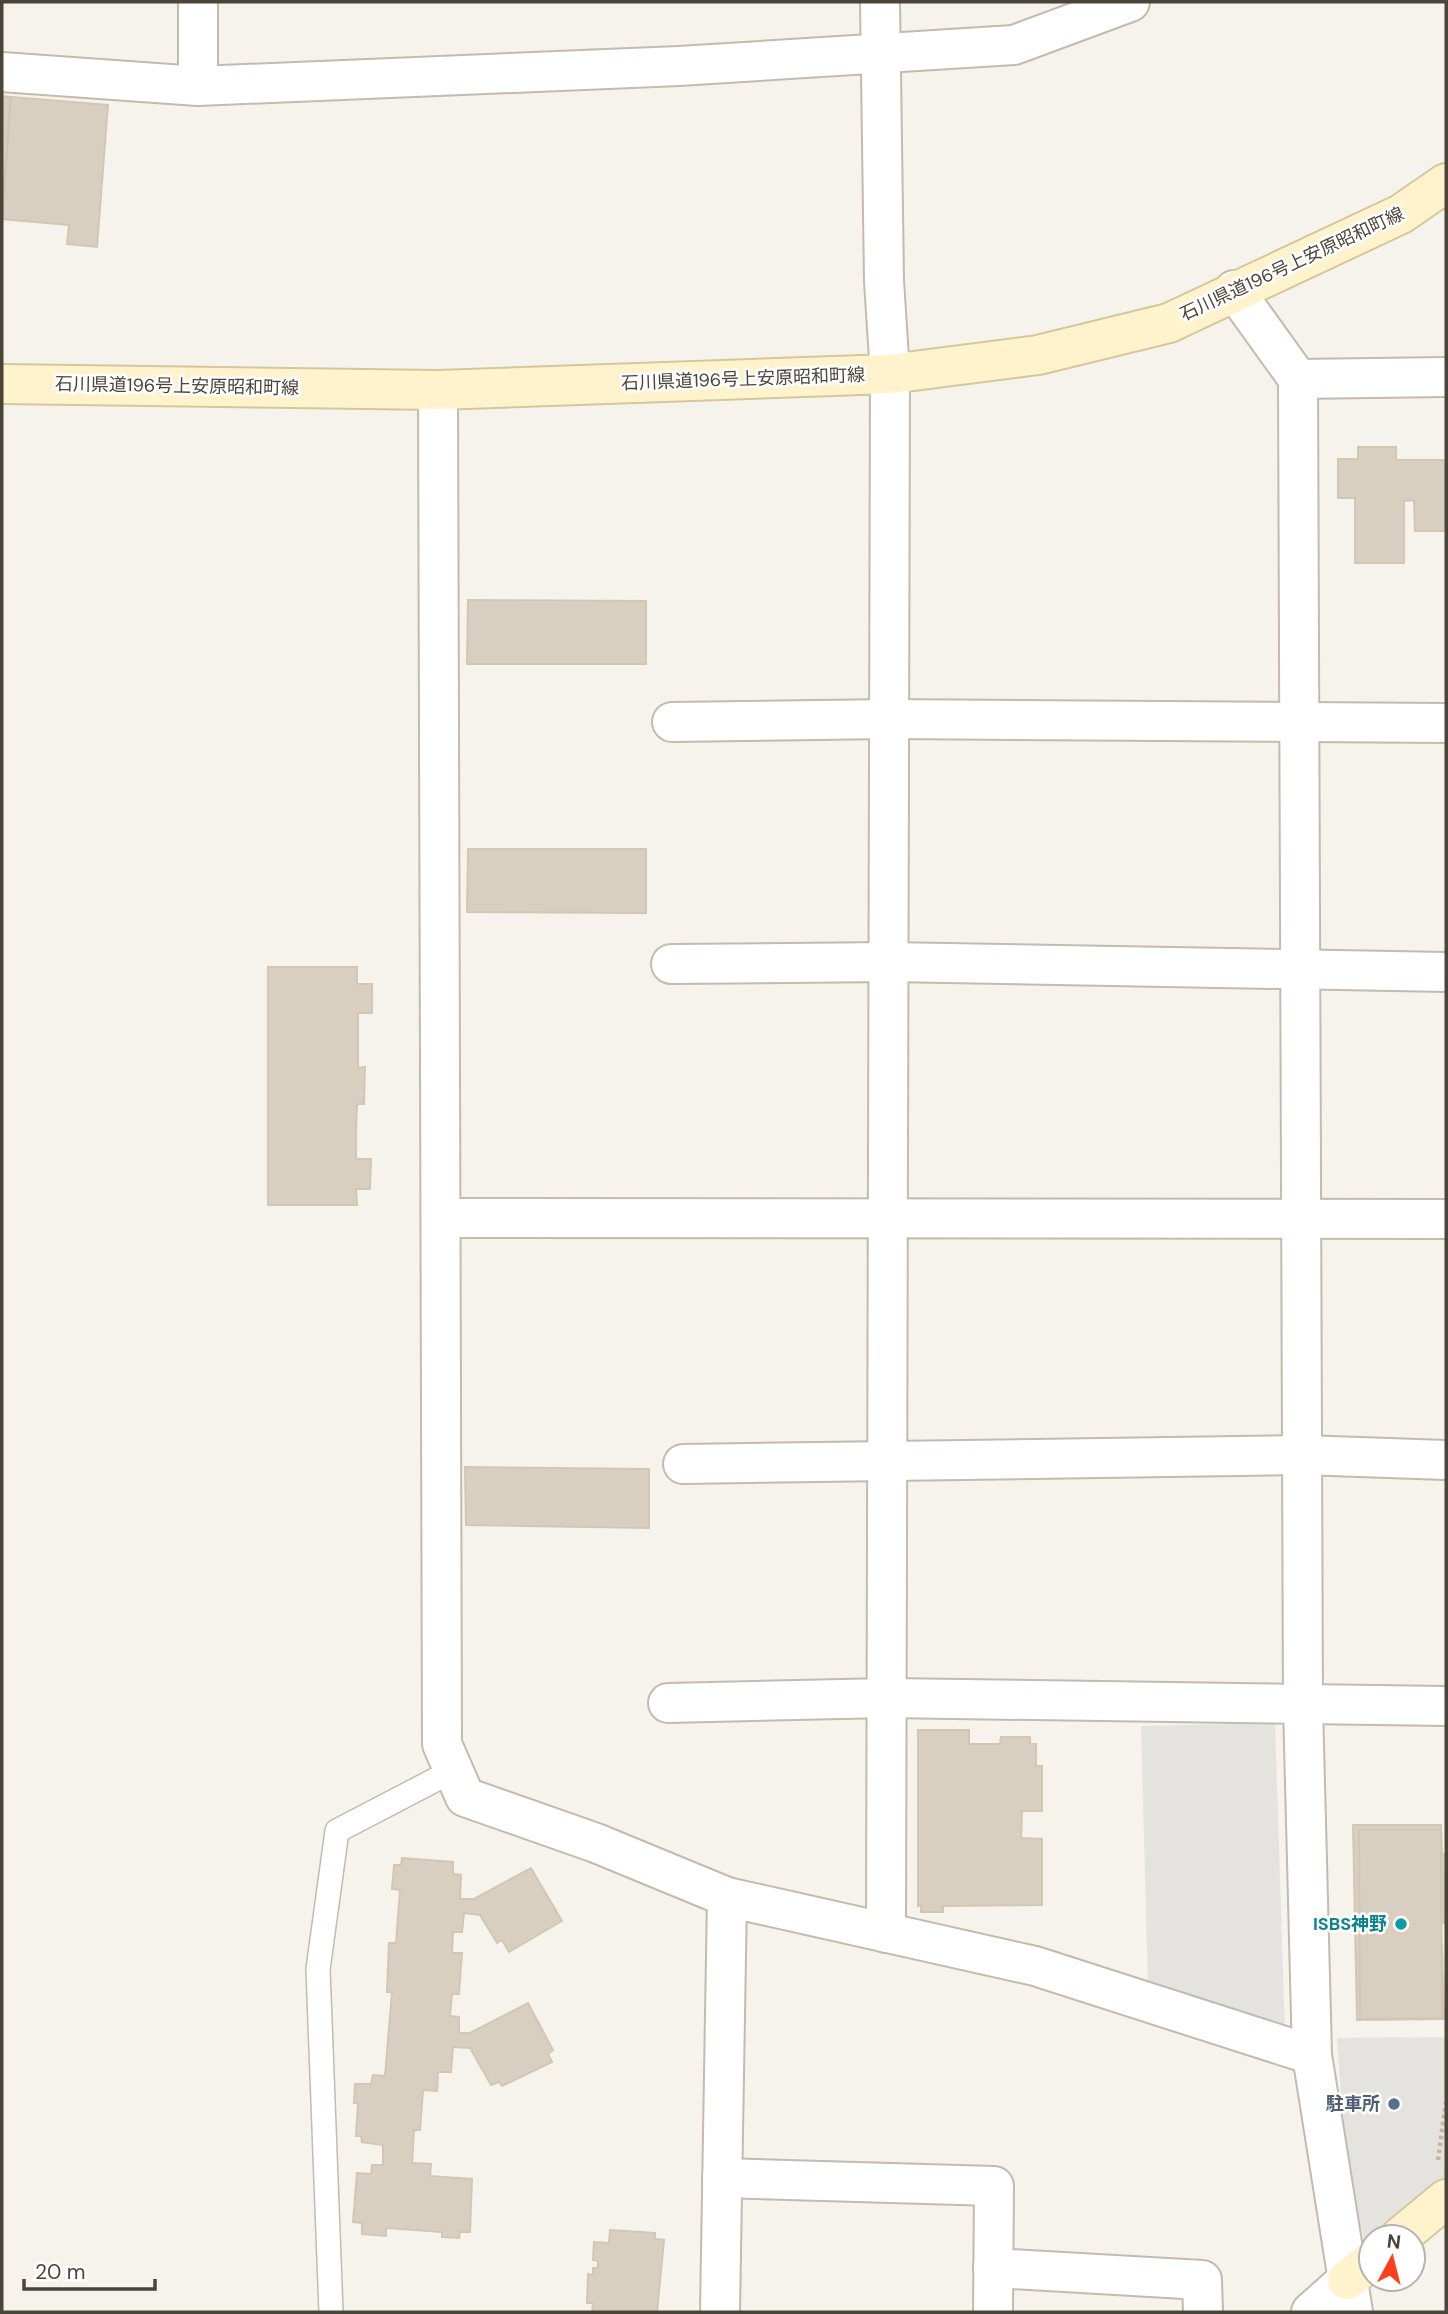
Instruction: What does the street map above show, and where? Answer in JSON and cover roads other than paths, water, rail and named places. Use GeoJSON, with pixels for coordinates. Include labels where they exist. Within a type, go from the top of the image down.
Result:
{"type":"FeatureCollection","features":[{"type":"Feature","properties":{"kind":"main road","name":"石川県道196号上安原昭和町線"},"geometry":{"type":"LineString","coordinates":[[2,384],[438,390],[890,374],[1038,355],[1169,323],[1234,290],[1401,214],[1446,183]]}},
{"type":"Feature","properties":{"kind":"main road"},"geometry":{"type":"LineString","coordinates":[[1417,2223],[1446,2199]]}},
{"type":"Feature","properties":{"kind":"street"},"geometry":{"type":"LineString","coordinates":[[198,2],[198,86]]}},
{"type":"Feature","properties":{"kind":"street"},"geometry":{"type":"LineString","coordinates":[[880,2],[884,281],[890,374],[886,1933]]}},
{"type":"Feature","properties":{"kind":"street"},"geometry":{"type":"LineString","coordinates":[[2,72],[198,86],[879,55],[1014,45],[1130,2]]}},
{"type":"Feature","properties":{"kind":"street"},"geometry":{"type":"LineString","coordinates":[[1234,290],[1298,379],[1303,1706],[1312,2055],[1357,2284],[1311,2312]]}},
{"type":"Feature","properties":{"kind":"street"},"geometry":{"type":"LineString","coordinates":[[1298,379],[1446,377]]}},
{"type":"Feature","properties":{"kind":"street"},"geometry":{"type":"LineString","coordinates":[[438,390],[442,1744],[465,1797],[596,1843],[727,1898],[1034,1966],[1312,2055]]}},
{"type":"Feature","properties":{"kind":"street"},"geometry":{"type":"LineString","coordinates":[[672,722],[890,719],[1446,723]]}},
{"type":"Feature","properties":{"kind":"street"},"geometry":{"type":"LineString","coordinates":[[671,964],[889,962],[1300,971],[1446,971]]}},
{"type":"Feature","properties":{"kind":"street"},"geometry":{"type":"LineString","coordinates":[[441,1218],[1446,1219]]}},
{"type":"Feature","properties":{"kind":"street"},"geometry":{"type":"LineString","coordinates":[[683,1464],[1302,1455],[1446,1460]]}},
{"type":"Feature","properties":{"kind":"street"},"geometry":{"type":"LineString","coordinates":[[668,1703],[887,1698],[1446,1706]]}},
{"type":"Feature","properties":{"kind":"street"},"geometry":{"type":"LineString","coordinates":[[720,2312],[727,1898]]}},
{"type":"Feature","properties":{"kind":"street"},"geometry":{"type":"LineString","coordinates":[[722,2178],[994,2186],[993,2312]]}},
{"type":"Feature","properties":{"kind":"street"},"geometry":{"type":"LineString","coordinates":[[993,2268],[1202,2280],[1203,2312]]}},
{"type":"Feature","properties":{"kind":"lane"},"geometry":{"type":"LineString","coordinates":[[331,2312],[318,1969],[337,1830],[454,1770]]}},
{"type":"Feature","properties":{"kind":"place","name":"ISBS神野"},"geometry":{"type":"Point","coordinates":[1401,1924]}},
{"type":"Feature","properties":{"kind":"place","name":"駐車所"},"geometry":{"type":"Point","coordinates":[1394,2104]}}]}
